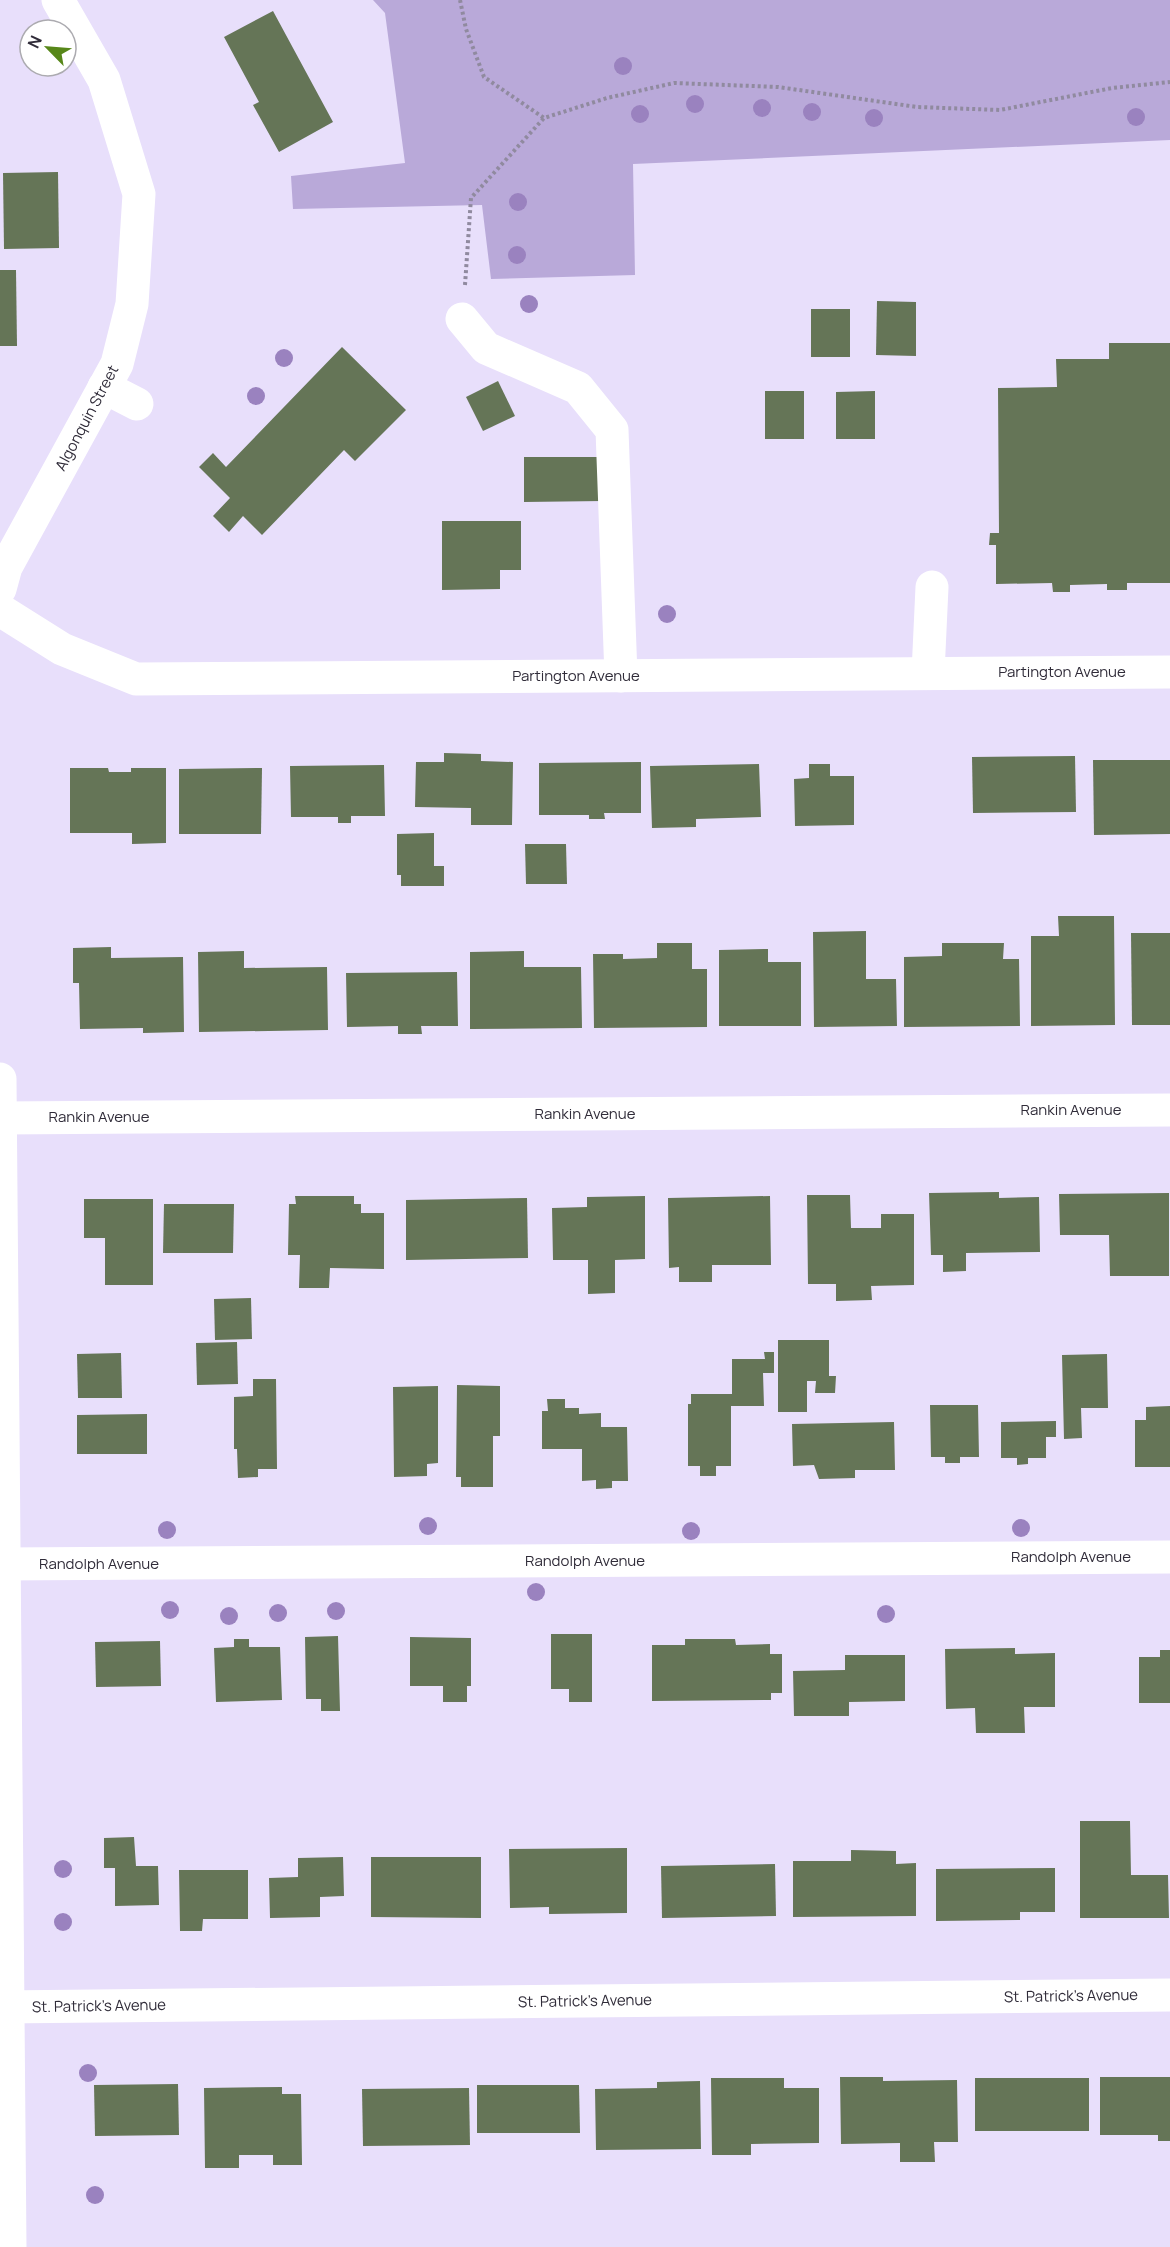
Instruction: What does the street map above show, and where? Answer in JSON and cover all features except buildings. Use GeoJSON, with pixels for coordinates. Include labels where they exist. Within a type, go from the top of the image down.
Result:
{"type":"FeatureCollection","features":[{"type":"Feature","properties":{"kind":"street","name":"Algonquin Street"},"geometry":{"type":"LineString","coordinates":[[0,589],[6,567],[117,364],[132,304],[139,194],[104,80],[58,0]]}},
{"type":"Feature","properties":{"kind":"street"},"geometry":{"type":"LineString","coordinates":[[462,319],[486,348],[579,388],[612,430],[621,676]]}},
{"type":"Feature","properties":{"kind":"street"},"geometry":{"type":"LineString","coordinates":[[104,387],[137,404]]}},
{"type":"Feature","properties":{"kind":"street"},"geometry":{"type":"LineString","coordinates":[[928,673],[932,587]]}},
{"type":"Feature","properties":{"kind":"street","name":"Partington Avenue"},"geometry":{"type":"LineString","coordinates":[[0,610],[62,649],[136,679],[1170,672]]}},
{"type":"Feature","properties":{"kind":"street"},"geometry":{"type":"LineString","coordinates":[[0,1079],[4,2007],[10,2247]]}},
{"type":"Feature","properties":{"kind":"street","name":"Rankin Avenue"},"geometry":{"type":"LineString","coordinates":[[0,1118],[1170,1110]]}},
{"type":"Feature","properties":{"kind":"street","name":"Randolph Avenue"},"geometry":{"type":"LineString","coordinates":[[2,1564],[1170,1557]]}},
{"type":"Feature","properties":{"kind":"street","name":"St. Patrick's Avenue"},"geometry":{"type":"LineString","coordinates":[[4,2007],[1170,1995]]}},
{"type":"Feature","properties":{"kind":"path"},"geometry":{"type":"LineString","coordinates":[[460,0],[466,29],[484,77],[544,118]]}},
{"type":"Feature","properties":{"kind":"path"},"geometry":{"type":"LineString","coordinates":[[462,319],[471,198],[544,118],[607,98],[674,83],[778,87],[917,107],[1000,110],[1112,88],[1170,82]]}},
{"type":"Feature","properties":{"kind":"shaded area"},"geometry":{"type":"Polygon","coordinates":[[[373,0],[1170,0],[1170,140],[633,164],[635,275],[491,279],[482,205],[293,209],[291,176],[405,163],[385,13],[373,0]]]}}]}
